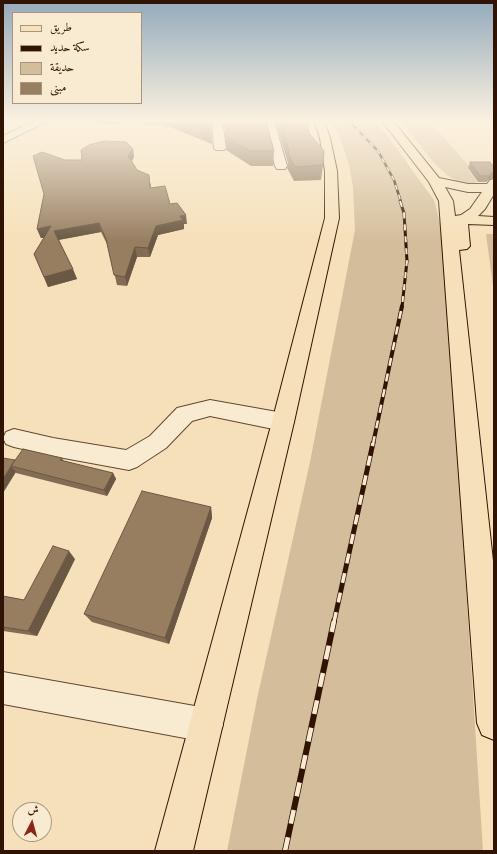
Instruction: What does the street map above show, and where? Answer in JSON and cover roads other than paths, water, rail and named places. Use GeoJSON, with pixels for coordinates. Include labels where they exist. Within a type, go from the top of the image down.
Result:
{"type":"FeatureCollection","features":[{"type":"Feature","properties":{"kind":"main road"},"geometry":{"type":"LineString","coordinates":[[174,851],[283,422],[332,218],[331,171],[329,161]]}},
{"type":"Feature","properties":{"kind":"main road"},"geometry":{"type":"LineString","coordinates":[[419,161],[435,181],[446,201],[494,221]]}},
{"type":"Feature","properties":{"kind":"main road"},"geometry":{"type":"LineString","coordinates":[[435,181],[468,188],[492,186]]}},
{"type":"Feature","properties":{"kind":"main road"},"geometry":{"type":"LineString","coordinates":[[492,186],[460,226],[494,550]]}},
{"type":"Feature","properties":{"kind":"main road"},"geometry":{"type":"LineString","coordinates":[[472,212],[494,722]]}},
{"type":"Feature","properties":{"kind":"street"},"geometry":{"type":"LineString","coordinates":[[280,161],[281,166]]}},
{"type":"Feature","properties":{"kind":"street"},"geometry":{"type":"LineString","coordinates":[[14,438],[53,447],[129,460],[158,442],[185,414],[210,408],[283,422]]}},
{"type":"Feature","properties":{"kind":"street"},"geometry":{"type":"LineString","coordinates":[[3,688],[206,725]]}},
{"type":"Feature","properties":{"kind":"railway"},"geometry":{"type":"LineString","coordinates":[[383,161],[394,180],[401,202]]}},
{"type":"Feature","properties":{"kind":"railway"},"geometry":{"type":"LineString","coordinates":[[400,201],[404,213],[407,261],[402,307]]}},
{"type":"Feature","properties":{"kind":"railway"},"geometry":{"type":"LineString","coordinates":[[373,444],[402,306]]}},
{"type":"Feature","properties":{"kind":"railway"},"geometry":{"type":"LineString","coordinates":[[334,622],[373,443]]}},
{"type":"Feature","properties":{"kind":"railway"},"geometry":{"type":"LineString","coordinates":[[285,851],[334,621]]}}]}
